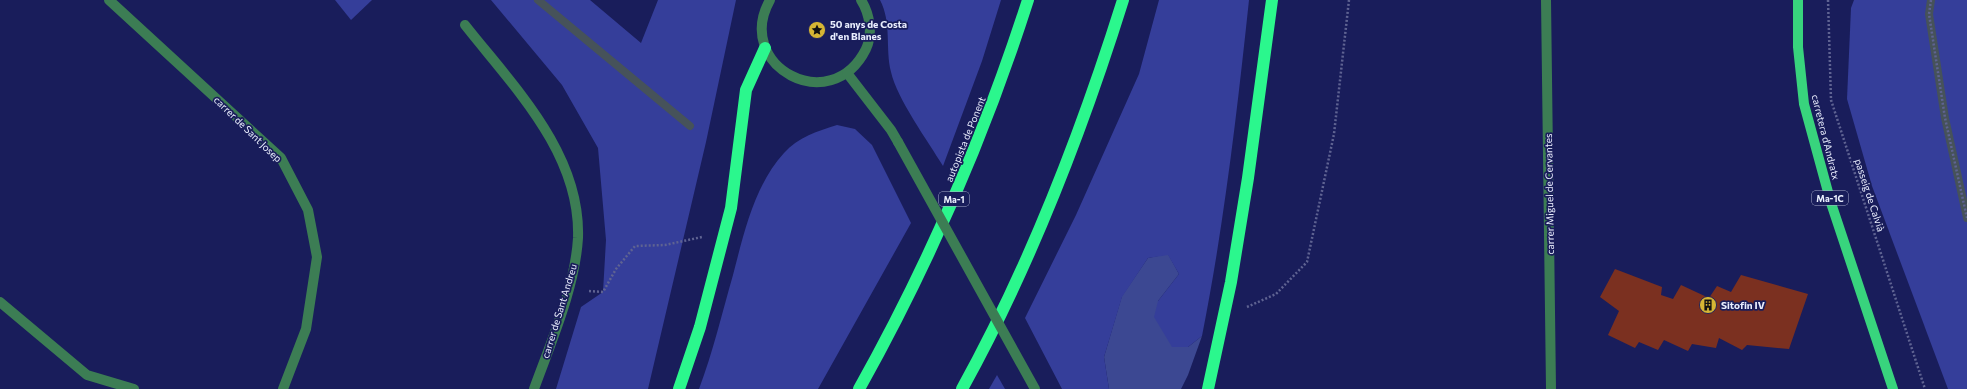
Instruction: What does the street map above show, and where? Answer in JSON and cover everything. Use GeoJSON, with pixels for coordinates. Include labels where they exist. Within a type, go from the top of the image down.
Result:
{"type":"FeatureCollection","features":[{"type":"Feature","properties":{"kind":"highway","name":"autopista de Ponent"},"geometry":{"type":"LineString","coordinates":[[859,389],[921,270],[984,129],[1028,0]]}},
{"type":"Feature","properties":{"kind":"highway"},"geometry":{"type":"LineString","coordinates":[[962,389],[1020,274],[1054,196],[1081,126],[1123,0]]}},
{"type":"Feature","properties":{"kind":"highway"},"geometry":{"type":"LineString","coordinates":[[1208,389],[1223,318],[1248,178],[1272,0]]}},
{"type":"Feature","properties":{"kind":"highway"},"geometry":{"type":"LineString","coordinates":[[679,389],[700,326],[731,208],[746,90],[765,48]]}},
{"type":"Feature","properties":{"kind":"highway"},"geometry":{"type":"LineString","coordinates":[[1201,389],[1214,358]]}},
{"type":"Feature","properties":{"kind":"main road","name":"carretera d'Andratx"},"geometry":{"type":"LineString","coordinates":[[1798,0],[1798,47],[1804,104],[1831,202],[1893,389]]}},
{"type":"Feature","properties":{"kind":"street","name":"carrer de Sant Josep"},"geometry":{"type":"LineString","coordinates":[[109,0],[281,158],[308,210],[317,257],[306,329],[283,389]]}},
{"type":"Feature","properties":{"kind":"street"},"geometry":{"type":"LineString","coordinates":[[770,0],[763,16],[762,33],[765,48],[774,63],[785,74],[800,81],[816,83],[832,81],[847,73],[860,60],[868,43],[870,25],[866,7],[861,0]]}},
{"type":"Feature","properties":{"kind":"street","name":"carrer Miguel de Cervantes"},"geometry":{"type":"LineString","coordinates":[[1546,0],[1551,389]]}},
{"type":"Feature","properties":{"kind":"street","name":"carrer de Sant Andreu"},"geometry":{"type":"LineString","coordinates":[[465,25],[539,121],[550,139],[574,195],[578,237],[569,287],[556,330],[534,389]]}},
{"type":"Feature","properties":{"kind":"street"},"geometry":{"type":"LineString","coordinates":[[847,73],[891,130],[1034,389]]}},
{"type":"Feature","properties":{"kind":"street"},"geometry":{"type":"LineString","coordinates":[[0,302],[87,375],[134,389]]}},
{"type":"Feature","properties":{"kind":"path"},"geometry":{"type":"LineString","coordinates":[[1223,318],[1276,294],[1307,262],[1334,134],[1349,0]]}},
{"type":"Feature","properties":{"kind":"path","name":"passeig de Calvià"},"geometry":{"type":"LineString","coordinates":[[1828,0],[1831,100],[1925,389]]}},
{"type":"Feature","properties":{"kind":"path"},"geometry":{"type":"LineString","coordinates":[[1931,0],[1929,14],[1945,118],[1967,218]]}},
{"type":"Feature","properties":{"kind":"path"},"geometry":{"type":"LineString","coordinates":[[569,287],[603,292],[616,269],[635,246],[665,245],[708,236],[723,238]]}},
{"type":"Feature","properties":{"kind":"shaded area"},"geometry":{"type":"Polygon","coordinates":[[[335,0],[372,0],[351,20],[335,0]]]}},
{"type":"Feature","properties":{"kind":"shaded area"},"geometry":{"type":"Polygon","coordinates":[[[491,0],[590,0],[641,43],[658,0],[736,0],[706,142],[648,389],[556,389],[581,307],[603,292],[606,240],[598,148],[562,85],[491,0]]]}},
{"type":"Feature","properties":{"kind":"shaded area"},"geometry":{"type":"Polygon","coordinates":[[[880,0],[1001,0],[982,61],[943,166],[906,107],[894,83],[889,63],[886,18],[880,0]]]}},
{"type":"Feature","properties":{"kind":"shaded area"},"geometry":{"type":"Polygon","coordinates":[[[1159,0],[1249,0],[1229,169],[1217,253],[1202,336],[1188,347],[1172,347],[1154,317],[1158,301],[1179,274],[1168,255],[1148,258],[1122,297],[1104,357],[1109,389],[1062,389],[1025,318],[1076,215],[1139,74],[1159,0]]]}},
{"type":"Feature","properties":{"kind":"shaded area"},"geometry":{"type":"Polygon","coordinates":[[[1854,0],[1967,0],[1967,389],[1948,389],[1872,186],[1847,99],[1851,8],[1854,0]]]}},
{"type":"Feature","properties":{"kind":"shaded area"},"geometry":{"type":"Polygon","coordinates":[[[837,125],[855,129],[872,145],[911,223],[818,389],[699,389],[713,347],[751,211],[765,180],[774,166],[790,147],[816,132],[837,125]]]}},
{"type":"Feature","properties":{"kind":"shaded area"},"geometry":{"type":"Polygon","coordinates":[[[1168,254],[1179,274],[1158,301],[1188,347],[1202,336],[1188,375],[1181,389],[1109,389],[1104,357],[1122,296],[1148,258],[1168,254]]]}},
{"type":"Feature","properties":{"kind":"shaded area"},"geometry":{"type":"Polygon","coordinates":[[[997,375],[1005,389],[989,389],[997,375]]]}},
{"type":"Feature","properties":{"kind":"building","name":"Sitofin IV"},"geometry":{"type":"Polygon","coordinates":[[[1615,269],[1662,287],[1661,295],[1673,299],[1681,285],[1709,298],[1717,286],[1731,292],[1741,275],[1808,294],[1789,349],[1747,345],[1742,350],[1719,338],[1716,348],[1692,344],[1688,351],[1664,340],[1658,350],[1639,342],[1635,348],[1608,335],[1619,311],[1600,297],[1615,269]]]}},
{"type":"Feature","properties":{"kind":"waterway"},"geometry":{"type":"LineString","coordinates":[[538,0],[690,126]]}},
{"type":"Feature","properties":{"kind":"waterway"},"geometry":{"type":"LineString","coordinates":[[1931,0],[1929,14],[1945,118],[1967,218]]}},
{"type":"Feature","properties":{"kind":"place","name":"50 anys de Costa d'en Blanes"},"geometry":{"type":"Point","coordinates":[817,30]}},
{"type":"Feature","properties":{"kind":"place","name":"Sitofin IV"},"geometry":{"type":"Point","coordinates":[1708,305]}}]}
